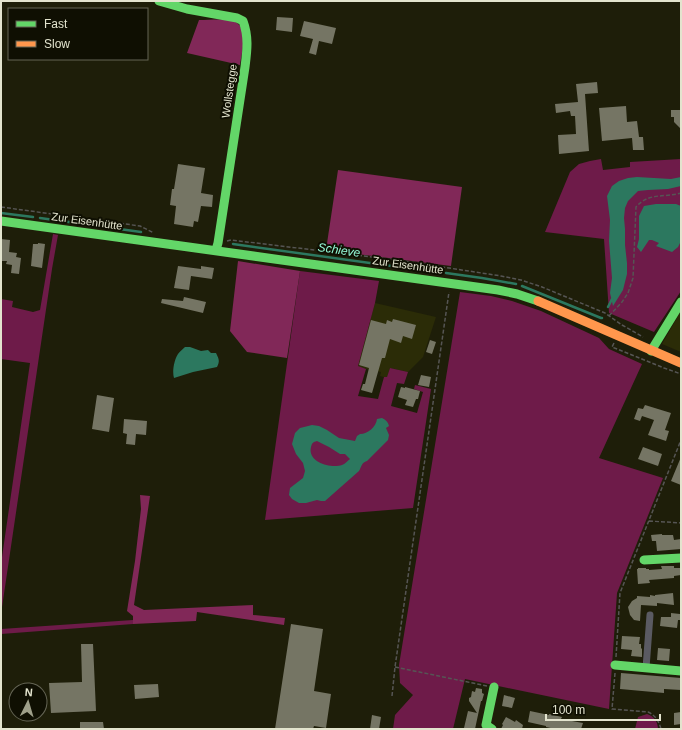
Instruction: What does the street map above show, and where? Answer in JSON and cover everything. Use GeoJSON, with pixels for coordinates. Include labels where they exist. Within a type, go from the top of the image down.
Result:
{"type":"FeatureCollection","features":[{"type":"Feature","properties":{"kind":"street","name":"Wollstegge"},"geometry":{"type":"LineString","coordinates":[[159,1],[187,9],[237,18],[243,21],[246,28],[248,39],[245,67],[217,247]]}},
{"type":"Feature","properties":{"kind":"street","name":"Zur Eisenhütte"},"geometry":{"type":"LineString","coordinates":[[1,221],[217,247],[498,290],[532,299],[681,363]]}},
{"type":"Feature","properties":{"kind":"street"},"geometry":{"type":"LineString","coordinates":[[651,351],[681,302]]}},
{"type":"Feature","properties":{"kind":"street"},"geometry":{"type":"LineString","coordinates":[[644,560],[681,558]]}},
{"type":"Feature","properties":{"kind":"street"},"geometry":{"type":"LineString","coordinates":[[646,668],[650,615]]}},
{"type":"Feature","properties":{"kind":"street"},"geometry":{"type":"LineString","coordinates":[[615,665],[681,671]]}},
{"type":"Feature","properties":{"kind":"street"},"geometry":{"type":"LineString","coordinates":[[492,729],[486,725],[494,687]]}},
{"type":"Feature","properties":{"kind":"path"},"geometry":{"type":"LineString","coordinates":[[609,316],[628,293],[633,278],[636,207],[642,200],[650,197],[681,193]]}},
{"type":"Feature","properties":{"kind":"path"},"geometry":{"type":"LineString","coordinates":[[1,207],[140,226],[155,234]]}},
{"type":"Feature","properties":{"kind":"path"},"geometry":{"type":"LineString","coordinates":[[217,247],[231,240],[396,260],[501,276],[521,280],[542,287],[605,313],[622,325]]}},
{"type":"Feature","properties":{"kind":"path"},"geometry":{"type":"LineString","coordinates":[[392,696],[449,291],[443,281]]}},
{"type":"Feature","properties":{"kind":"path"},"geometry":{"type":"LineString","coordinates":[[660,729],[659,723],[653,714],[648,712],[612,709],[620,594],[681,440]]}},
{"type":"Feature","properties":{"kind":"path"},"geometry":{"type":"LineString","coordinates":[[649,521],[681,523]]}},
{"type":"Feature","properties":{"kind":"path"},"geometry":{"type":"LineString","coordinates":[[395,667],[494,687]]}},
{"type":"Feature","properties":{"kind":"shaded area"},"geometry":{"type":"Polygon","coordinates":[[[199,20],[228,20],[235,22],[240,26],[243,45],[240,65],[187,53],[199,20]]]}},
{"type":"Feature","properties":{"kind":"shaded area"},"geometry":{"type":"Polygon","coordinates":[[[601,159],[603,170],[630,167],[630,162],[681,159],[681,291],[654,332],[609,313],[604,239],[545,232],[570,172],[579,164],[601,159]]]}},
{"type":"Feature","properties":{"kind":"shaded area"},"geometry":{"type":"Polygon","coordinates":[[[338,170],[462,187],[451,266],[326,250],[338,170]]]}},
{"type":"Feature","properties":{"kind":"shaded area"},"geometry":{"type":"Polygon","coordinates":[[[637,177],[671,179],[681,177],[681,186],[668,189],[638,191],[628,201],[625,208],[624,218],[627,274],[623,290],[613,306],[610,293],[612,278],[609,241],[610,220],[607,196],[612,186],[619,181],[637,177]]]}},
{"type":"Feature","properties":{"kind":"shaded area"},"geometry":{"type":"Polygon","coordinates":[[[656,204],[676,204],[681,206],[681,241],[678,247],[672,252],[656,246],[659,243],[652,240],[649,240],[641,252],[637,247],[639,239],[639,216],[644,206],[656,204]]]}},
{"type":"Feature","properties":{"kind":"shaded area"},"geometry":{"type":"Polygon","coordinates":[[[53,234],[58,235],[1,614],[1,564],[30,363],[1,359],[1,299],[13,301],[12,307],[33,312],[40,310],[53,234]]]}},
{"type":"Feature","properties":{"kind":"shaded area"},"geometry":{"type":"Polygon","coordinates":[[[238,261],[300,271],[287,358],[247,352],[230,331],[238,261]]]}},
{"type":"Feature","properties":{"kind":"shaded area"},"geometry":{"type":"Polygon","coordinates":[[[300,271],[379,281],[375,303],[358,366],[366,369],[358,396],[378,399],[384,377],[387,377],[390,368],[408,372],[404,384],[397,383],[391,406],[417,413],[423,392],[414,389],[415,385],[431,389],[413,508],[265,520],[300,271]]]}},
{"type":"Feature","properties":{"kind":"shaded area"},"geometry":{"type":"Polygon","coordinates":[[[460,292],[491,296],[512,301],[541,311],[599,338],[609,349],[642,364],[599,458],[663,478],[617,593],[609,709],[465,679],[453,729],[393,729],[395,715],[413,695],[400,683],[399,665],[460,292]]]}},
{"type":"Feature","properties":{"kind":"shaded area"},"geometry":{"type":"Polygon","coordinates":[[[375,303],[436,317],[423,357],[408,372],[390,368],[387,378],[380,376],[381,372],[357,367],[375,303]]]}},
{"type":"Feature","properties":{"kind":"shaded area"},"geometry":{"type":"Polygon","coordinates":[[[681,311],[681,352],[662,344],[681,311]]]}},
{"type":"Feature","properties":{"kind":"shaded area"},"geometry":{"type":"Polygon","coordinates":[[[185,347],[190,347],[201,351],[208,350],[211,353],[216,353],[219,360],[217,367],[174,378],[173,369],[175,359],[185,347]]]}},
{"type":"Feature","properties":{"kind":"shaded area"},"geometry":{"type":"Polygon","coordinates":[[[382,418],[388,423],[389,426],[386,428],[389,435],[388,440],[363,464],[359,471],[325,501],[317,500],[299,503],[292,499],[289,495],[290,488],[303,478],[305,471],[303,463],[296,454],[292,444],[295,433],[300,428],[312,425],[319,426],[339,438],[355,441],[357,436],[371,430],[377,419],[382,418]],[[317,441],[314,442],[311,447],[313,457],[321,463],[332,466],[342,465],[350,459],[345,454],[340,454],[317,441]]]}},
{"type":"Feature","properties":{"kind":"shaded area"},"geometry":{"type":"Polygon","coordinates":[[[140,495],[150,496],[134,605],[144,610],[253,605],[253,615],[285,618],[284,625],[197,612],[196,621],[133,624],[133,616],[127,611],[141,509],[140,495]]]}},
{"type":"Feature","properties":{"kind":"shaded area"},"geometry":{"type":"Polygon","coordinates":[[[133,620],[133,624],[1,634],[1,629],[133,620]]]}},
{"type":"Feature","properties":{"kind":"shaded area"},"geometry":{"type":"Polygon","coordinates":[[[647,714],[652,716],[655,720],[658,729],[635,729],[638,717],[647,714]]]}},
{"type":"Feature","properties":{"kind":"building"},"geometry":{"type":"Polygon","coordinates":[[[277,17],[293,18],[292,32],[276,30],[277,17]]]}},
{"type":"Feature","properties":{"kind":"building"},"geometry":{"type":"Polygon","coordinates":[[[304,21],[336,28],[332,44],[319,41],[316,55],[309,53],[313,39],[300,36],[304,21]]]}},
{"type":"Feature","properties":{"kind":"building"},"geometry":{"type":"Polygon","coordinates":[[[597,82],[598,93],[585,94],[589,151],[559,154],[558,135],[576,134],[575,116],[571,116],[570,111],[556,113],[555,104],[578,102],[576,84],[597,82]]]}},
{"type":"Feature","properties":{"kind":"building"},"geometry":{"type":"Polygon","coordinates":[[[626,106],[627,122],[637,121],[639,137],[643,137],[644,150],[633,150],[632,138],[602,141],[599,108],[626,106]]]}},
{"type":"Feature","properties":{"kind":"building"},"geometry":{"type":"Polygon","coordinates":[[[671,110],[681,110],[681,129],[674,122],[674,117],[671,117],[671,110]]]}},
{"type":"Feature","properties":{"kind":"building"},"geometry":{"type":"Polygon","coordinates":[[[178,164],[205,168],[201,193],[213,195],[212,207],[201,206],[198,222],[194,221],[193,227],[174,224],[176,206],[170,205],[178,164]]]}},
{"type":"Feature","properties":{"kind":"building"},"geometry":{"type":"Polygon","coordinates":[[[1,239],[10,240],[9,252],[17,253],[16,257],[21,258],[19,274],[11,273],[12,265],[6,264],[7,261],[1,261],[1,239]]]}},
{"type":"Feature","properties":{"kind":"building"},"geometry":{"type":"Polygon","coordinates":[[[33,244],[45,244],[42,268],[31,266],[33,244]]]}},
{"type":"Feature","properties":{"kind":"building"},"geometry":{"type":"Polygon","coordinates":[[[178,266],[201,269],[201,266],[214,268],[212,279],[191,276],[189,290],[174,288],[178,266]]]}},
{"type":"Feature","properties":{"kind":"building"},"geometry":{"type":"Polygon","coordinates":[[[184,297],[206,302],[203,313],[161,303],[162,299],[183,301],[184,297]]]}},
{"type":"Feature","properties":{"kind":"building"},"geometry":{"type":"Polygon","coordinates":[[[393,319],[416,325],[412,339],[403,336],[401,343],[390,339],[385,358],[382,358],[372,393],[361,390],[363,384],[365,384],[369,368],[359,365],[371,320],[386,324],[387,320],[392,322],[393,319]]]}},
{"type":"Feature","properties":{"kind":"building"},"geometry":{"type":"Polygon","coordinates":[[[430,340],[436,342],[432,354],[426,352],[430,340]]]}},
{"type":"Feature","properties":{"kind":"building"},"geometry":{"type":"Polygon","coordinates":[[[421,375],[431,377],[429,387],[418,385],[421,375]]]}},
{"type":"Feature","properties":{"kind":"building"},"geometry":{"type":"Polygon","coordinates":[[[401,387],[420,391],[418,399],[416,399],[413,407],[405,405],[407,400],[398,397],[401,387]]]}},
{"type":"Feature","properties":{"kind":"building"},"geometry":{"type":"Polygon","coordinates":[[[97,395],[114,398],[109,432],[92,429],[97,395]]]}},
{"type":"Feature","properties":{"kind":"building"},"geometry":{"type":"Polygon","coordinates":[[[645,405],[671,413],[665,430],[669,431],[666,441],[648,435],[654,420],[642,416],[640,421],[634,419],[638,408],[643,409],[645,405]]]}},
{"type":"Feature","properties":{"kind":"building"},"geometry":{"type":"Polygon","coordinates":[[[124,419],[147,421],[146,435],[136,434],[135,445],[126,444],[127,434],[123,433],[124,419]]]}},
{"type":"Feature","properties":{"kind":"building"},"geometry":{"type":"Polygon","coordinates":[[[643,447],[662,454],[658,466],[638,459],[643,447]]]}},
{"type":"Feature","properties":{"kind":"building"},"geometry":{"type":"Polygon","coordinates":[[[681,457],[681,485],[671,481],[681,457]]]}},
{"type":"Feature","properties":{"kind":"building"},"geometry":{"type":"Polygon","coordinates":[[[651,535],[673,535],[674,540],[681,539],[681,549],[657,551],[656,541],[652,541],[651,535]]]}},
{"type":"Feature","properties":{"kind":"building"},"geometry":{"type":"Polygon","coordinates":[[[661,566],[674,566],[674,568],[681,568],[681,575],[674,576],[674,578],[649,580],[650,583],[638,584],[638,568],[646,568],[649,570],[662,569],[661,566]]]}},
{"type":"Feature","properties":{"kind":"building"},"geometry":{"type":"Polygon","coordinates":[[[673,593],[674,605],[657,603],[657,606],[641,605],[640,621],[634,620],[630,615],[628,607],[632,601],[637,598],[637,596],[650,597],[650,595],[655,596],[673,593]]]}},
{"type":"Feature","properties":{"kind":"building"},"geometry":{"type":"Polygon","coordinates":[[[671,613],[680,614],[680,620],[678,620],[677,628],[660,626],[661,617],[671,617],[671,613]]]}},
{"type":"Feature","properties":{"kind":"building"},"geometry":{"type":"Polygon","coordinates":[[[291,624],[323,629],[314,691],[331,694],[326,728],[314,726],[313,729],[275,729],[291,624]]]}},
{"type":"Feature","properties":{"kind":"building"},"geometry":{"type":"Polygon","coordinates":[[[622,636],[640,637],[639,644],[641,644],[642,657],[631,656],[632,650],[621,649],[622,636]]]}},
{"type":"Feature","properties":{"kind":"building"},"geometry":{"type":"Polygon","coordinates":[[[81,644],[93,644],[96,711],[51,713],[49,683],[82,682],[81,644]]]}},
{"type":"Feature","properties":{"kind":"building"},"geometry":{"type":"Polygon","coordinates":[[[658,648],[670,649],[669,661],[657,660],[658,648]]]}},
{"type":"Feature","properties":{"kind":"building"},"geometry":{"type":"Polygon","coordinates":[[[621,673],[681,678],[681,690],[664,689],[664,693],[620,689],[621,673]]]}},
{"type":"Feature","properties":{"kind":"building"},"geometry":{"type":"Polygon","coordinates":[[[158,684],[159,697],[135,699],[134,685],[158,684]]]}},
{"type":"Feature","properties":{"kind":"building"},"geometry":{"type":"Polygon","coordinates":[[[476,688],[482,689],[482,693],[484,694],[475,729],[465,729],[468,711],[477,713],[469,701],[472,691],[475,692],[476,688]]]}},
{"type":"Feature","properties":{"kind":"building"},"geometry":{"type":"Polygon","coordinates":[[[504,695],[515,698],[512,708],[502,706],[504,695]]]}},
{"type":"Feature","properties":{"kind":"building"},"geometry":{"type":"Polygon","coordinates":[[[530,711],[549,714],[562,717],[561,719],[583,723],[581,729],[555,729],[546,727],[528,722],[530,711]]]}},
{"type":"Feature","properties":{"kind":"building"},"geometry":{"type":"Polygon","coordinates":[[[681,712],[681,724],[674,725],[674,713],[681,712]]]}},
{"type":"Feature","properties":{"kind":"building"},"geometry":{"type":"Polygon","coordinates":[[[372,715],[381,717],[379,729],[370,729],[372,715]]]}},
{"type":"Feature","properties":{"kind":"building"},"geometry":{"type":"Polygon","coordinates":[[[506,717],[515,722],[516,720],[523,725],[522,729],[501,729],[506,717]]]}},
{"type":"Feature","properties":{"kind":"building"},"geometry":{"type":"Polygon","coordinates":[[[80,722],[103,722],[104,729],[80,729],[80,722]]]}},
{"type":"Feature","properties":{"kind":"waterway","name":"Schieve"},"geometry":{"type":"LineString","coordinates":[[1,213],[33,217]]}},
{"type":"Feature","properties":{"kind":"waterway","name":"Schieve"},"geometry":{"type":"LineString","coordinates":[[40,218],[141,232]]}},
{"type":"Feature","properties":{"kind":"waterway","name":"Schieve"},"geometry":{"type":"LineString","coordinates":[[233,244],[442,273]]}},
{"type":"Feature","properties":{"kind":"waterway","name":"Schieve"},"geometry":{"type":"LineString","coordinates":[[446,273],[516,284]]}},
{"type":"Feature","properties":{"kind":"waterway","name":"Schieve"},"geometry":{"type":"LineString","coordinates":[[522,286],[602,318]]}},
{"type":"Feature","properties":{"kind":"waterway","name":"Schieve"},"geometry":{"type":"LineString","coordinates":[[608,307],[612,299]]}},
{"type":"Feature","properties":{"kind":"traffic: fast"},"geometry":{"type":"LineString","coordinates":[[159,1],[187,9],[237,18],[243,21],[245,27],[247,44],[245,67],[216,250]]}},
{"type":"Feature","properties":{"kind":"traffic: fast"},"geometry":{"type":"LineString","coordinates":[[1,221],[498,290],[538,301]]}},
{"type":"Feature","properties":{"kind":"traffic: fast"},"geometry":{"type":"LineString","coordinates":[[651,351],[681,302]]}},
{"type":"Feature","properties":{"kind":"traffic: fast"},"geometry":{"type":"LineString","coordinates":[[644,560],[681,558]]}},
{"type":"Feature","properties":{"kind":"traffic: fast"},"geometry":{"type":"LineString","coordinates":[[615,665],[681,671]]}},
{"type":"Feature","properties":{"kind":"traffic: fast"},"geometry":{"type":"LineString","coordinates":[[492,729],[486,725],[494,687]]}},
{"type":"Feature","properties":{"kind":"traffic: slow"},"geometry":{"type":"LineString","coordinates":[[538,301],[681,363]]}}]}
